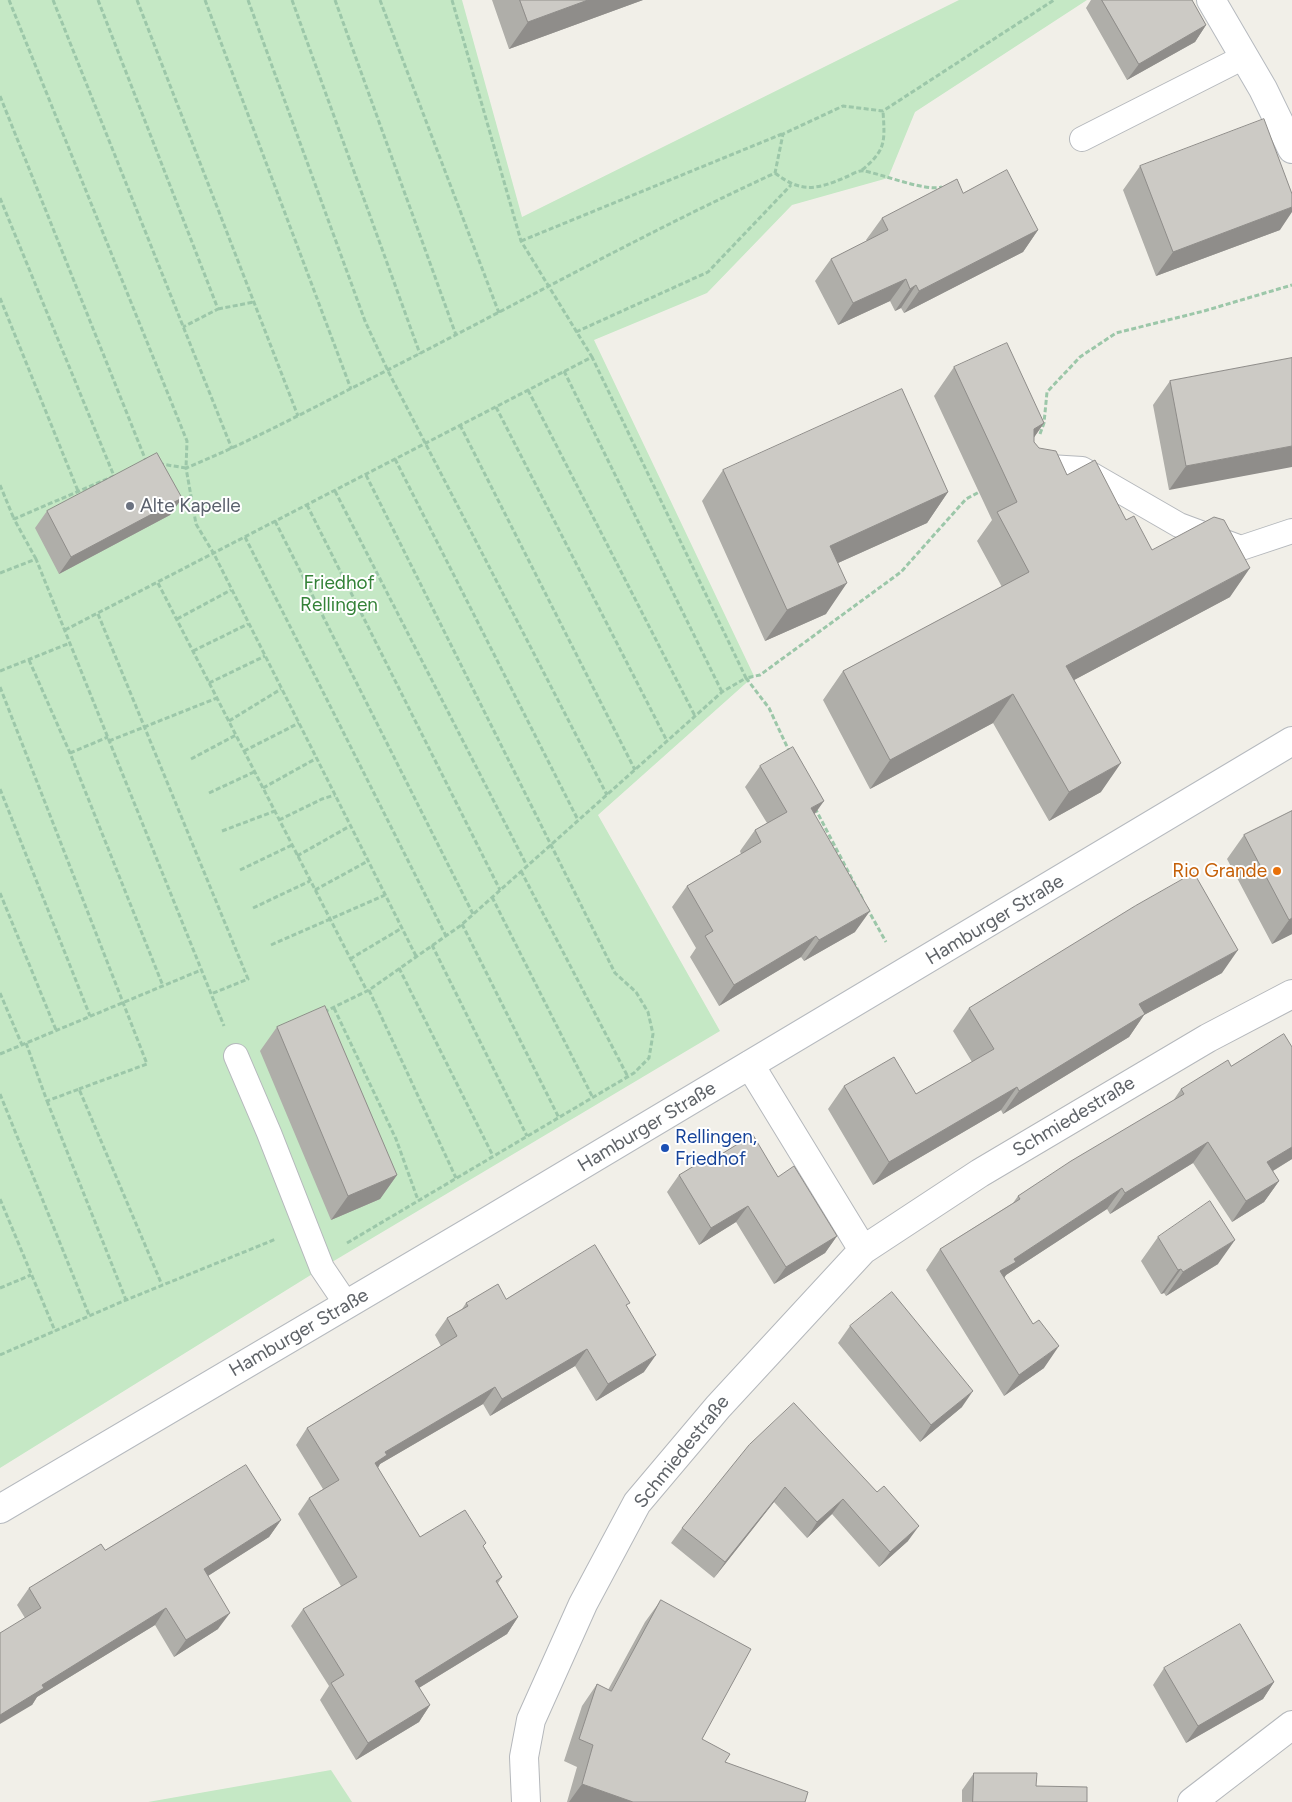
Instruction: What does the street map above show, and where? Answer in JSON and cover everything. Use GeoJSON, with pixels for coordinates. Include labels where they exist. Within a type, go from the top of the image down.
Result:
{"type":"FeatureCollection","features":[{"type":"Feature","properties":{"kind":"street"},"geometry":{"type":"LineString","coordinates":[[1211,0],[1263,89],[1292,149]]}},
{"type":"Feature","properties":{"kind":"street","name":"Hamburger Straße"},"geometry":{"type":"LineString","coordinates":[[0,1508],[348,1305],[1292,741]]}},
{"type":"Feature","properties":{"kind":"street","name":"Schmiedestraße"},"geometry":{"type":"LineString","coordinates":[[526,1802],[524,1757],[531,1720],[583,1604],[638,1503],[718,1407],[864,1250],[980,1173],[1208,1038],[1292,994]]}},
{"type":"Feature","properties":{"kind":"street"},"geometry":{"type":"LineString","coordinates":[[750,1065],[864,1250]]}},
{"type":"Feature","properties":{"kind":"street"},"geometry":{"type":"LineString","coordinates":[[1192,1802],[1292,1725]]}},
{"type":"Feature","properties":{"kind":"lane"},"geometry":{"type":"LineString","coordinates":[[1082,139],[1244,57]]}},
{"type":"Feature","properties":{"kind":"lane"},"geometry":{"type":"LineString","coordinates":[[1026,466],[1082,469],[1179,525],[1241,548],[1292,531]]}},
{"type":"Feature","properties":{"kind":"lane"},"geometry":{"type":"LineString","coordinates":[[236,1056],[322,1268],[348,1305]]}},
{"type":"Feature","properties":{"kind":"path"},"geometry":{"type":"LineString","coordinates":[[9,0],[187,441],[186,468],[196,524],[214,554],[416,956]]}},
{"type":"Feature","properties":{"kind":"path"},"geometry":{"type":"LineString","coordinates":[[53,0],[232,449]]}},
{"type":"Feature","properties":{"kind":"path"},"geometry":{"type":"LineString","coordinates":[[98,0],[218,308]]}},
{"type":"Feature","properties":{"kind":"path"},"geometry":{"type":"LineString","coordinates":[[137,0],[298,416]]}},
{"type":"Feature","properties":{"kind":"path"},"geometry":{"type":"LineString","coordinates":[[205,0],[351,389]]}},
{"type":"Feature","properties":{"kind":"path"},"geometry":{"type":"LineString","coordinates":[[248,0],[365,321],[388,371],[427,443],[607,795]]}},
{"type":"Feature","properties":{"kind":"path"},"geometry":{"type":"LineString","coordinates":[[292,0],[420,354]]}},
{"type":"Feature","properties":{"kind":"path"},"geometry":{"type":"LineString","coordinates":[[335,0],[456,335]]}},
{"type":"Feature","properties":{"kind":"path"},"geometry":{"type":"LineString","coordinates":[[380,0],[498,313]]}},
{"type":"Feature","properties":{"kind":"path"},"geometry":{"type":"LineString","coordinates":[[452,0],[521,241],[592,357],[746,678],[769,708],[793,762]]}},
{"type":"Feature","properties":{"kind":"path"},"geometry":{"type":"LineString","coordinates":[[521,241],[783,134],[843,106],[883,111],[1054,0]]}},
{"type":"Feature","properties":{"kind":"path"},"geometry":{"type":"LineString","coordinates":[[0,96],[146,461]]}},
{"type":"Feature","properties":{"kind":"path"},"geometry":{"type":"LineString","coordinates":[[774,173],[791,185],[802,188],[833,182],[862,170],[878,157],[884,135],[883,111]]}},
{"type":"Feature","properties":{"kind":"path"},"geometry":{"type":"LineString","coordinates":[[774,173],[783,134]]}},
{"type":"Feature","properties":{"kind":"path"},"geometry":{"type":"LineString","coordinates":[[862,170],[940,189],[947,185]]}},
{"type":"Feature","properties":{"kind":"path"},"geometry":{"type":"LineString","coordinates":[[138,465],[146,461],[186,468],[232,449],[388,371],[714,201],[774,173]]}},
{"type":"Feature","properties":{"kind":"path"},"geometry":{"type":"LineString","coordinates":[[576,332],[708,272],[791,185]]}},
{"type":"Feature","properties":{"kind":"path"},"geometry":{"type":"LineString","coordinates":[[0,198],[114,476]]}},
{"type":"Feature","properties":{"kind":"path"},"geometry":{"type":"LineString","coordinates":[[0,298],[78,491]]}},
{"type":"Feature","properties":{"kind":"path"},"geometry":{"type":"LineString","coordinates":[[183,327],[218,308],[254,302]]}},
{"type":"Feature","properties":{"kind":"path"},"geometry":{"type":"LineString","coordinates":[[65,630],[592,357]]}},
{"type":"Feature","properties":{"kind":"path"},"geometry":{"type":"LineString","coordinates":[[564,371],[722,692]]}},
{"type":"Feature","properties":{"kind":"path"},"geometry":{"type":"LineString","coordinates":[[528,390],[695,716]]}},
{"type":"Feature","properties":{"kind":"path"},"geometry":{"type":"LineString","coordinates":[[496,407],[668,741]]}},
{"type":"Feature","properties":{"kind":"path"},"geometry":{"type":"LineString","coordinates":[[460,426],[635,770]]}},
{"type":"Feature","properties":{"kind":"path"},"geometry":{"type":"LineString","coordinates":[[395,459],[578,820]]}},
{"type":"Feature","properties":{"kind":"path"},"geometry":{"type":"LineString","coordinates":[[14,519],[122,472]]}},
{"type":"Feature","properties":{"kind":"path"},"geometry":{"type":"LineString","coordinates":[[0,1355],[162,1285],[310,1237],[344,1245],[628,1077],[649,1058],[653,1034],[648,1012],[636,992],[615,973],[366,475]]}},
{"type":"Feature","properties":{"kind":"path"},"geometry":{"type":"LineString","coordinates":[[0,486],[14,519],[36,559],[236,1056]]}},
{"type":"Feature","properties":{"kind":"path"},"geometry":{"type":"LineString","coordinates":[[335,491],[526,866]]}},
{"type":"Feature","properties":{"kind":"path"},"geometry":{"type":"LineString","coordinates":[[307,505],[500,890]]}},
{"type":"Feature","properties":{"kind":"path"},"geometry":{"type":"LineString","coordinates":[[276,521],[473,914]]}},
{"type":"Feature","properties":{"kind":"path"},"geometry":{"type":"LineString","coordinates":[[245,537],[446,936]]}},
{"type":"Feature","properties":{"kind":"path"},"geometry":{"type":"LineString","coordinates":[[0,573],[36,559]]}},
{"type":"Feature","properties":{"kind":"path"},"geometry":{"type":"LineString","coordinates":[[158,583],[350,959],[368,990],[456,1178]]}},
{"type":"Feature","properties":{"kind":"path"},"geometry":{"type":"LineString","coordinates":[[177,619],[232,590]]}},
{"type":"Feature","properties":{"kind":"path"},"geometry":{"type":"LineString","coordinates":[[98,614],[248,979],[211,994]]}},
{"type":"Feature","properties":{"kind":"path"},"geometry":{"type":"LineString","coordinates":[[193,651],[248,624]]}},
{"type":"Feature","properties":{"kind":"path"},"geometry":{"type":"LineString","coordinates":[[0,671],[70,643]]}},
{"type":"Feature","properties":{"kind":"path"},"geometry":{"type":"LineString","coordinates":[[209,683],[265,656]]}},
{"type":"Feature","properties":{"kind":"path"},"geometry":{"type":"LineString","coordinates":[[29,660],[70,753],[163,986]]}},
{"type":"Feature","properties":{"kind":"path"},"geometry":{"type":"LineString","coordinates":[[318,1016],[368,990],[462,924],[722,692],[746,678]]}},
{"type":"Feature","properties":{"kind":"path"},"geometry":{"type":"LineString","coordinates":[[0,687],[147,1064],[47,1101]]}},
{"type":"Feature","properties":{"kind":"path"},"geometry":{"type":"LineString","coordinates":[[228,721],[281,689]]}},
{"type":"Feature","properties":{"kind":"path"},"geometry":{"type":"LineString","coordinates":[[109,741],[217,698]]}},
{"type":"Feature","properties":{"kind":"path"},"geometry":{"type":"LineString","coordinates":[[244,751],[299,723]]}},
{"type":"Feature","properties":{"kind":"path"},"geometry":{"type":"LineString","coordinates":[[191,759],[236,735]]}},
{"type":"Feature","properties":{"kind":"path"},"geometry":{"type":"LineString","coordinates":[[70,753],[108,737]]}},
{"type":"Feature","properties":{"kind":"path"},"geometry":{"type":"LineString","coordinates":[[263,788],[317,758]]}},
{"type":"Feature","properties":{"kind":"path"},"geometry":{"type":"LineString","coordinates":[[210,793],[254,772]]}},
{"type":"Feature","properties":{"kind":"path"},"geometry":{"type":"LineString","coordinates":[[0,790],[90,1016]]}},
{"type":"Feature","properties":{"kind":"path"},"geometry":{"type":"LineString","coordinates":[[279,820],[322,799],[335,795]]}},
{"type":"Feature","properties":{"kind":"path"},"geometry":{"type":"LineString","coordinates":[[813,806],[903,975]]}},
{"type":"Feature","properties":{"kind":"path"},"geometry":{"type":"LineString","coordinates":[[222,831],[275,811]]}},
{"type":"Feature","properties":{"kind":"path"},"geometry":{"type":"LineString","coordinates":[[297,856],[350,826]]}},
{"type":"Feature","properties":{"kind":"path"},"geometry":{"type":"LineString","coordinates":[[240,870],[292,845]]}},
{"type":"Feature","properties":{"kind":"path"},"geometry":{"type":"LineString","coordinates":[[315,890],[368,861]]}},
{"type":"Feature","properties":{"kind":"path"},"geometry":{"type":"LineString","coordinates":[[521,871],[628,1077]]}},
{"type":"Feature","properties":{"kind":"path"},"geometry":{"type":"LineString","coordinates":[[253,908],[310,880]]}},
{"type":"Feature","properties":{"kind":"path"},"geometry":{"type":"LineString","coordinates":[[0,893],[56,1030]]}},
{"type":"Feature","properties":{"kind":"path"},"geometry":{"type":"LineString","coordinates":[[271,945],[329,918],[386,895]]}},
{"type":"Feature","properties":{"kind":"path"},"geometry":{"type":"LineString","coordinates":[[492,897],[593,1098]]}},
{"type":"Feature","properties":{"kind":"path"},"geometry":{"type":"LineString","coordinates":[[462,924],[559,1118]]}},
{"type":"Feature","properties":{"kind":"path"},"geometry":{"type":"LineString","coordinates":[[350,959],[402,928]]}},
{"type":"Feature","properties":{"kind":"path"},"geometry":{"type":"LineString","coordinates":[[432,945],[527,1136]]}},
{"type":"Feature","properties":{"kind":"path"},"geometry":{"type":"LineString","coordinates":[[399,968],[494,1156]]}},
{"type":"Feature","properties":{"kind":"path"},"geometry":{"type":"LineString","coordinates":[[0,1054],[201,970]]}},
{"type":"Feature","properties":{"kind":"path"},"geometry":{"type":"LineString","coordinates":[[0,993],[22,1045]]}},
{"type":"Feature","properties":{"kind":"path"},"geometry":{"type":"LineString","coordinates":[[334,1008],[396,1139],[418,1200]]}},
{"type":"Feature","properties":{"kind":"path"},"geometry":{"type":"LineString","coordinates":[[26,1043],[126,1300]]}},
{"type":"Feature","properties":{"kind":"path"},"geometry":{"type":"LineString","coordinates":[[79,1089],[162,1285]]}},
{"type":"Feature","properties":{"kind":"path"},"geometry":{"type":"LineString","coordinates":[[0,1094],[89,1315]]}},
{"type":"Feature","properties":{"kind":"path"},"geometry":{"type":"LineString","coordinates":[[0,1199],[1,1206],[55,1331]]}},
{"type":"Feature","properties":{"kind":"path"},"geometry":{"type":"LineString","coordinates":[[0,1288],[31,1275]]}},
{"type":"Feature","properties":{"kind":"green space","name":"Friedhof Rellingen"},"geometry":{"type":"Polygon","coordinates":[[[0,0],[462,0],[522,217],[959,0],[1087,0],[915,112],[888,178],[792,205],[707,293],[594,340],[754,676],[598,815],[720,1031],[322,1268],[0,1468],[0,0]]]}},
{"type":"Feature","properties":{"kind":"green space"},"geometry":{"type":"Polygon","coordinates":[[[331,1770],[352,1802],[148,1802],[331,1770]]]}},
{"type":"Feature","properties":{"kind":"building"},"geometry":{"type":"Polygon","coordinates":[[[520,0],[588,0],[528,22],[520,0]]]}},
{"type":"Feature","properties":{"kind":"building"},"geometry":{"type":"Polygon","coordinates":[[[1102,0],[1192,0],[1206,25],[1139,64],[1102,0]]]}},
{"type":"Feature","properties":{"kind":"building"},"geometry":{"type":"Polygon","coordinates":[[[1264,119],[1292,194],[1292,207],[1173,252],[1140,166],[1264,119]]]}},
{"type":"Feature","properties":{"kind":"building"},"geometry":{"type":"Polygon","coordinates":[[[1007,170],[1038,230],[919,291],[916,285],[910,289],[906,279],[853,303],[831,259],[888,230],[882,218],[957,179],[963,193],[1007,170]]]}},
{"type":"Feature","properties":{"kind":"building"},"geometry":{"type":"Polygon","coordinates":[[[1007,343],[1044,423],[1034,429],[1034,442],[1039,448],[1056,451],[1067,475],[1095,460],[1126,520],[1134,516],[1152,550],[1214,517],[1224,520],[1250,568],[1066,666],[1121,763],[1069,792],[1013,694],[890,760],[843,671],[1029,572],[997,512],[1017,502],[954,367],[1007,343]]]}},
{"type":"Feature","properties":{"kind":"building"},"geometry":{"type":"Polygon","coordinates":[[[1292,358],[1292,446],[1186,466],[1170,381],[1292,358]]]}},
{"type":"Feature","properties":{"kind":"building"},"geometry":{"type":"Polygon","coordinates":[[[902,389],[948,492],[830,546],[847,583],[787,610],[723,470],[902,389]]]}},
{"type":"Feature","properties":{"kind":"building"},"geometry":{"type":"Polygon","coordinates":[[[157,453],[182,498],[71,557],[47,511],[157,453]]]}},
{"type":"Feature","properties":{"kind":"building"},"geometry":{"type":"Polygon","coordinates":[[[793,747],[824,801],[811,808],[870,911],[819,940],[816,936],[734,985],[705,936],[713,931],[687,886],[761,842],[755,830],[787,812],[760,766],[793,747]]]}},
{"type":"Feature","properties":{"kind":"building"},"geometry":{"type":"Polygon","coordinates":[[[1292,811],[1292,918],[1289,920],[1244,835],[1292,811]]]}},
{"type":"Feature","properties":{"kind":"building"},"geometry":{"type":"Polygon","coordinates":[[[1194,873],[1238,950],[1139,1004],[1145,1014],[1019,1091],[1017,1087],[889,1162],[844,1086],[894,1057],[916,1094],[994,1049],[969,1008],[1135,906],[1194,873]]]}},
{"type":"Feature","properties":{"kind":"building"},"geometry":{"type":"Polygon","coordinates":[[[325,1006],[397,1175],[348,1196],[277,1027],[325,1006]]]}},
{"type":"Feature","properties":{"kind":"building"},"geometry":{"type":"Polygon","coordinates":[[[1284,1034],[1292,1047],[1292,1147],[1267,1162],[1279,1181],[1246,1201],[1208,1142],[1125,1193],[1122,1188],[1014,1259],[1016,1262],[1000,1271],[1033,1324],[1039,1320],[1059,1346],[1019,1375],[940,1249],[1020,1199],[1018,1196],[1071,1161],[1184,1094],[1181,1089],[1228,1060],[1231,1066],[1284,1034]]]}},
{"type":"Feature","properties":{"kind":"building"},"geometry":{"type":"Polygon","coordinates":[[[753,1135],[778,1177],[794,1166],[837,1236],[786,1267],[748,1206],[711,1228],[679,1175],[714,1154],[716,1157],[753,1135]]]}},
{"type":"Feature","properties":{"kind":"building"},"geometry":{"type":"Polygon","coordinates":[[[1210,1201],[1235,1240],[1183,1272],[1181,1269],[1178,1270],[1158,1237],[1210,1201]]]}},
{"type":"Feature","properties":{"kind":"building"},"geometry":{"type":"Polygon","coordinates":[[[595,1245],[630,1303],[626,1305],[656,1355],[608,1384],[587,1349],[502,1399],[495,1387],[385,1452],[387,1455],[375,1463],[420,1537],[465,1510],[486,1543],[483,1546],[502,1577],[496,1581],[518,1617],[415,1681],[430,1705],[368,1743],[331,1683],[344,1675],[303,1609],[357,1577],[309,1498],[339,1480],[307,1428],[457,1336],[447,1318],[468,1306],[466,1303],[498,1284],[506,1299],[595,1245]]]}},
{"type":"Feature","properties":{"kind":"building"},"geometry":{"type":"Polygon","coordinates":[[[892,1292],[973,1391],[931,1425],[850,1326],[892,1292]]]}},
{"type":"Feature","properties":{"kind":"building"},"geometry":{"type":"Polygon","coordinates":[[[794,1403],[877,1492],[884,1486],[919,1526],[890,1552],[843,1499],[817,1522],[785,1487],[725,1562],[682,1528],[749,1445],[794,1403]]]}},
{"type":"Feature","properties":{"kind":"building"},"geometry":{"type":"Polygon","coordinates":[[[246,1465],[281,1520],[204,1569],[230,1613],[186,1640],[166,1608],[42,1685],[44,1688],[0,1715],[0,1633],[41,1608],[29,1588],[101,1544],[105,1550],[246,1465]]]}},
{"type":"Feature","properties":{"kind":"building"},"geometry":{"type":"Polygon","coordinates":[[[661,1600],[751,1649],[702,1739],[730,1754],[725,1762],[808,1792],[805,1802],[633,1802],[582,1784],[593,1745],[579,1739],[597,1684],[611,1691],[661,1600]]]}},
{"type":"Feature","properties":{"kind":"building"},"geometry":{"type":"Polygon","coordinates":[[[1240,1624],[1274,1682],[1198,1726],[1164,1668],[1240,1624]]]}},
{"type":"Feature","properties":{"kind":"building"},"geometry":{"type":"Polygon","coordinates":[[[974,1773],[1037,1773],[1036,1786],[1087,1787],[1087,1802],[973,1802],[974,1773]]]}},
{"type":"Feature","properties":{"kind":"place","name":"Alte Kapelle"},"geometry":{"type":"Point","coordinates":[130,506]}},
{"type":"Feature","properties":{"kind":"place","name":"Rio Grande"},"geometry":{"type":"Point","coordinates":[1277,871]}},
{"type":"Feature","properties":{"kind":"place","name":"Rellingen, Friedhof"},"geometry":{"type":"Point","coordinates":[665,1148]}}]}
